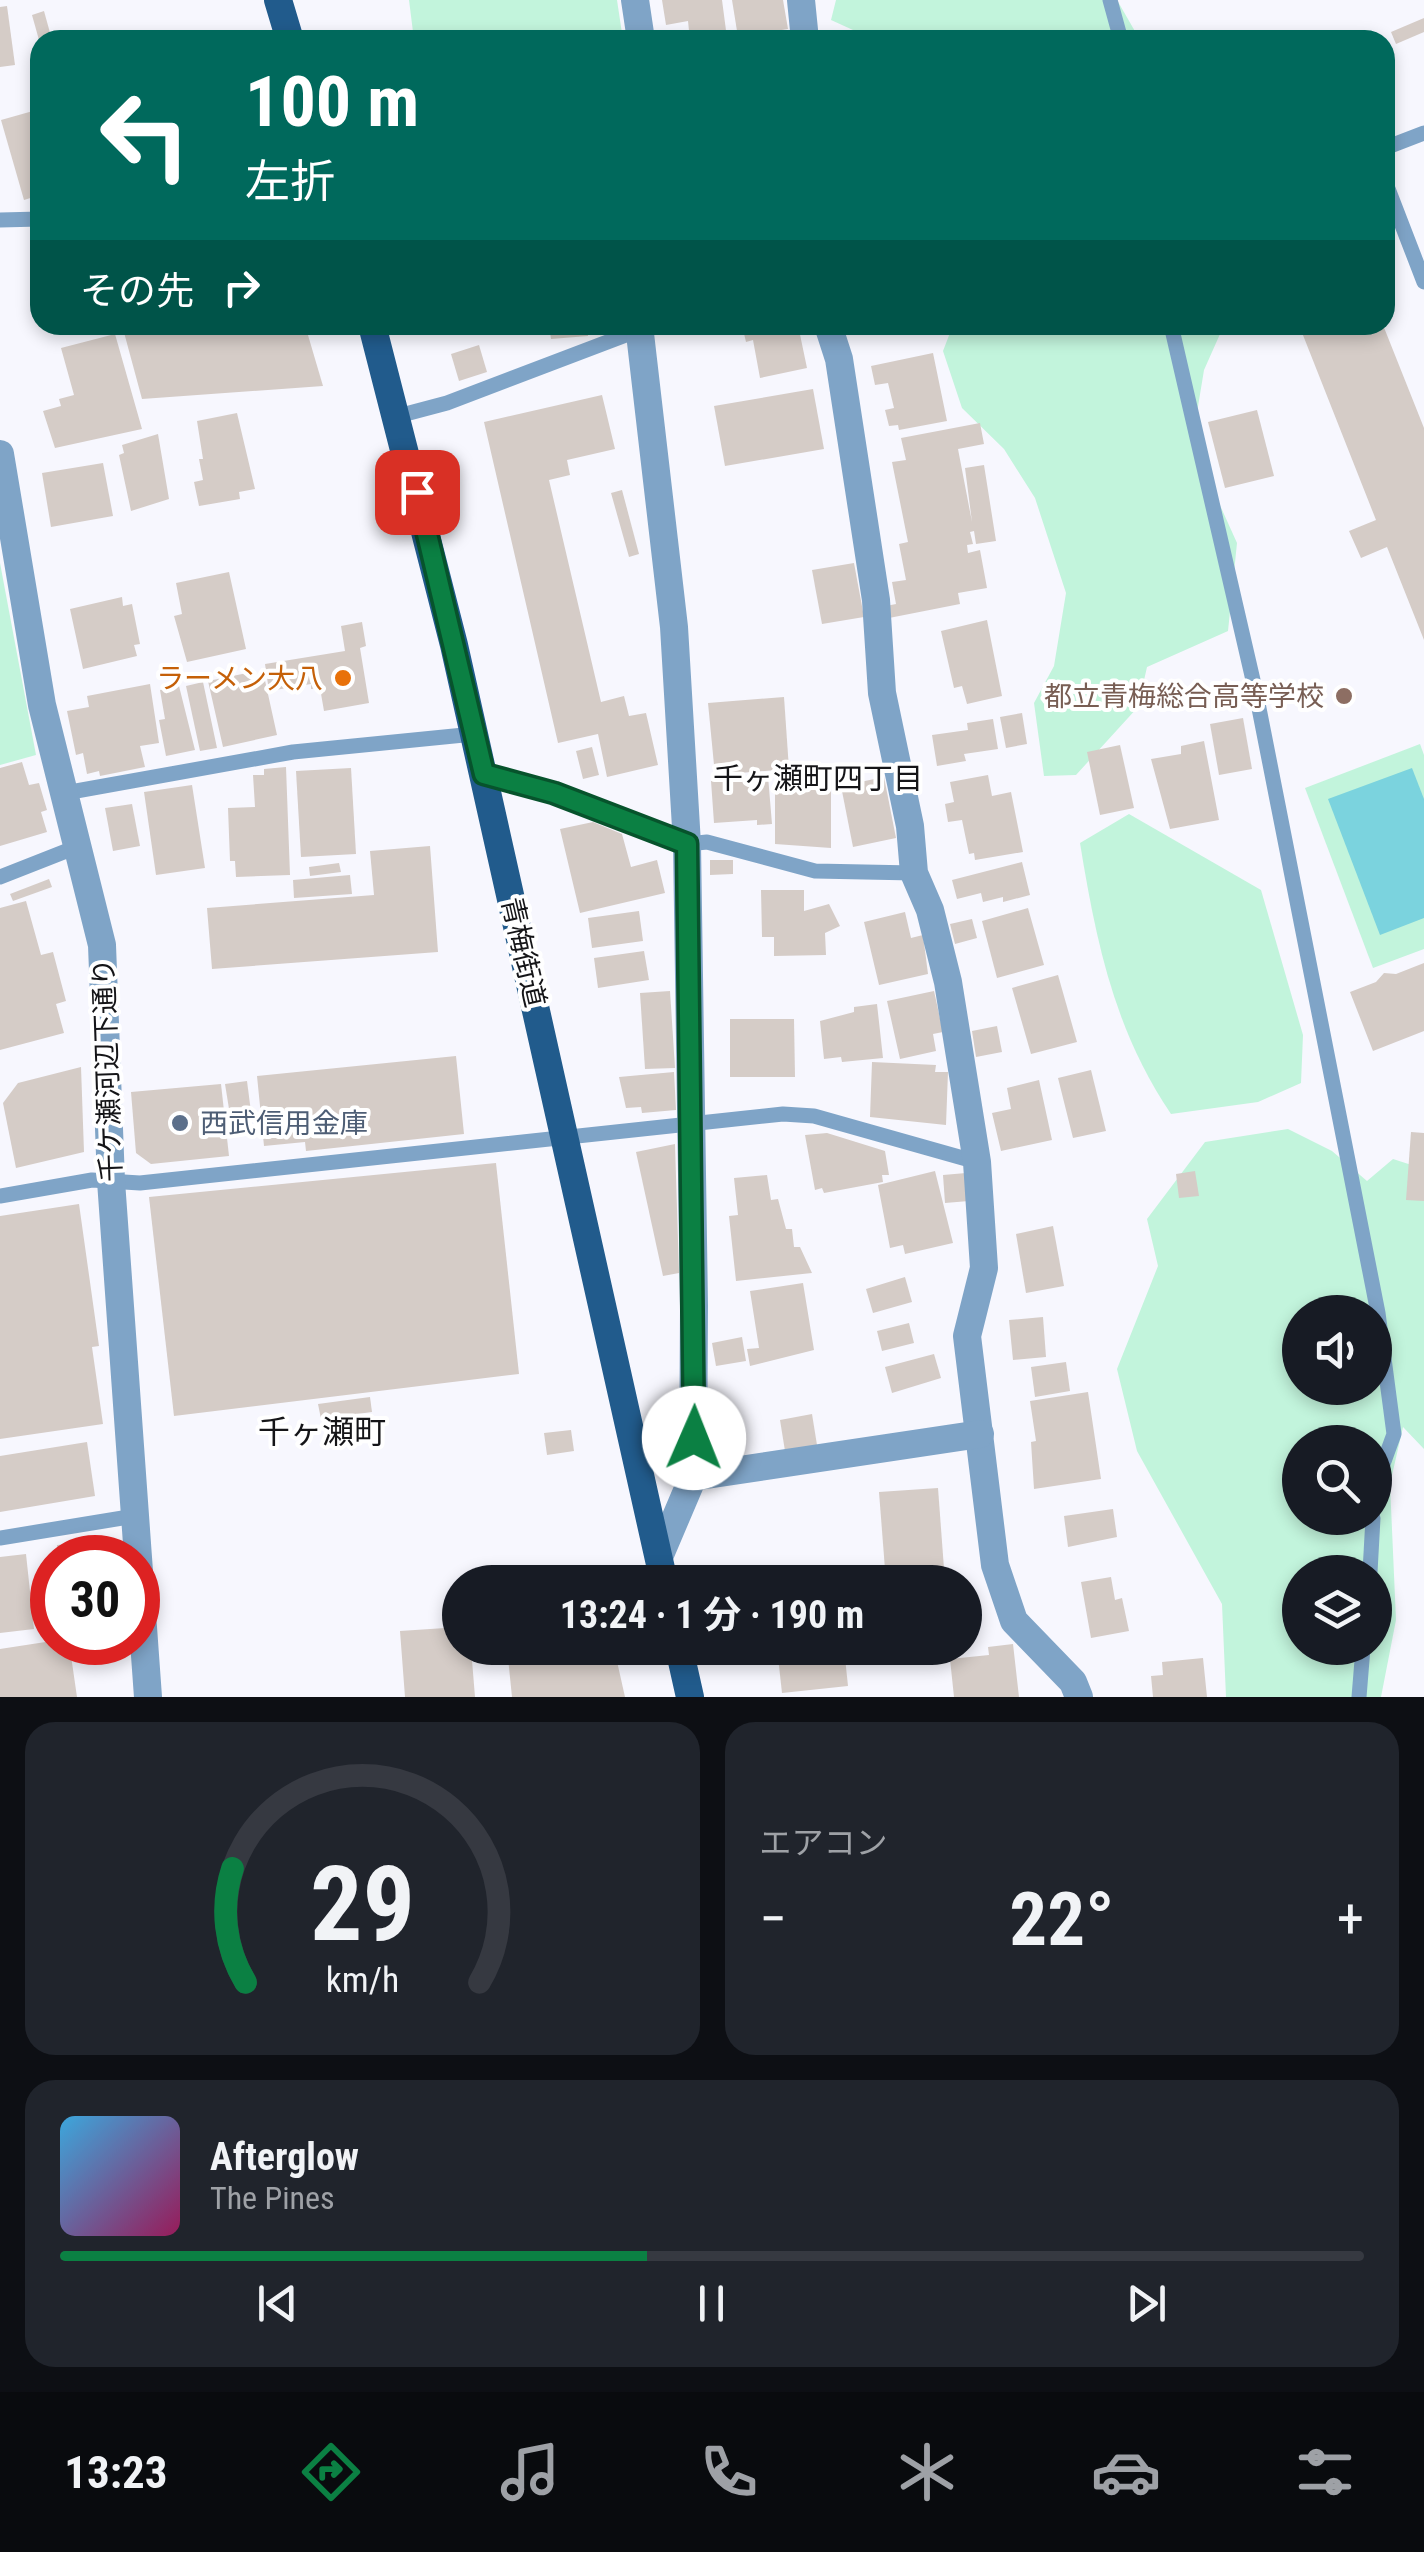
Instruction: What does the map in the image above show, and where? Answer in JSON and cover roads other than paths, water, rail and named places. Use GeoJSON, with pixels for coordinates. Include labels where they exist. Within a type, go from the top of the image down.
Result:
{"type":"FeatureCollection","features":[{"type":"Feature","properties":{"kind":"main road"},"geometry":{"type":"LineString","coordinates":[[278,0],[287,30]]}},
{"type":"Feature","properties":{"kind":"main road","name":"青梅街道"},"geometry":{"type":"LineString","coordinates":[[375,335],[484,774],[661,1565]]}},
{"type":"Feature","properties":{"kind":"main road"},"geometry":{"type":"LineString","coordinates":[[683,1665],[690,1697]]}},
{"type":"Feature","properties":{"kind":"street"},"geometry":{"type":"LineString","coordinates":[[635,0],[640,30]]}},
{"type":"Feature","properties":{"kind":"street"},"geometry":{"type":"LineString","coordinates":[[801,0],[804,30]]}},
{"type":"Feature","properties":{"kind":"street"},"geometry":{"type":"LineString","coordinates":[[640,335],[674,627],[687,844],[694,1477],[664,1565]]}},
{"type":"Feature","properties":{"kind":"street"},"geometry":{"type":"LineString","coordinates":[[831,335],[839,359],[876,600],[882,692],[910,826],[914,873],[930,910],[948,982],[977,1162],[984,1268],[967,1336],[994,1565],[1014,1621],[1073,1682],[1079,1697]]}},
{"type":"Feature","properties":{"kind":"street","name":"千ケ瀬河辺下通り"},"geometry":{"type":"LineString","coordinates":[[1,462],[27,624],[102,945],[111,1181],[148,1697]]}},
{"type":"Feature","properties":{"kind":"street"},"geometry":{"type":"LineString","coordinates":[[694,1477],[980,1434]]}},
{"type":"Feature","properties":{"kind":"lane"},"geometry":{"type":"LineString","coordinates":[[1110,0],[1119,30]]}},
{"type":"Feature","properties":{"kind":"lane"},"geometry":{"type":"LineString","coordinates":[[1395,144],[1424,133]]}},
{"type":"Feature","properties":{"kind":"lane"},"geometry":{"type":"LineString","coordinates":[[1395,207],[1424,282]]}},
{"type":"Feature","properties":{"kind":"lane"},"geometry":{"type":"LineString","coordinates":[[0,220],[30,220]]}},
{"type":"Feature","properties":{"kind":"lane"},"geometry":{"type":"LineString","coordinates":[[398,416],[464,396],[619,335]]}},
{"type":"Feature","properties":{"kind":"lane"},"geometry":{"type":"LineString","coordinates":[[1173,335],[1256,693],[1378,1314],[1392,1439]]}},
{"type":"Feature","properties":{"kind":"lane"},"geometry":{"type":"LineString","coordinates":[[64,794],[294,752],[474,734]]}},
{"type":"Feature","properties":{"kind":"lane"},"geometry":{"type":"LineString","coordinates":[[484,774],[554,793],[687,844],[707,842],[814,871],[914,873]]}},
{"type":"Feature","properties":{"kind":"lane"},"geometry":{"type":"LineString","coordinates":[[0,877],[79,846]]}},
{"type":"Feature","properties":{"kind":"lane"},"geometry":{"type":"LineString","coordinates":[[0,1196],[92,1180],[140,1183],[783,1114],[814,1116],[977,1162]]}},
{"type":"Feature","properties":{"kind":"lane"},"geometry":{"type":"LineString","coordinates":[[0,1538],[135,1516]]}},
{"type":"Feature","properties":{"kind":"lane"},"geometry":{"type":"LineString","coordinates":[[1359,1697],[1362,1665]]}},
{"type":"Feature","properties":{"kind":"water"},"geometry":{"type":"Polygon","coordinates":[[[1412,768],[1424,799],[1424,918],[1380,935],[1328,799],[1412,768]]]}},
{"type":"Feature","properties":{"kind":"place","name":"ラーメン大八"},"geometry":{"type":"Point","coordinates":[343,678]}},
{"type":"Feature","properties":{"kind":"place","name":"都立青梅総合高等学校"},"geometry":{"type":"Point","coordinates":[1344,696]}},
{"type":"Feature","properties":{"kind":"place","name":"西武信用金庫"},"geometry":{"type":"Point","coordinates":[180,1123]}},
{"type":"Feature","properties":{"kind":"district","name":"千ヶ瀬町四丁目"},"geometry":{"type":"Point","coordinates":[818,779]}},
{"type":"Feature","properties":{"kind":"district","name":"千ヶ瀬町"},"geometry":{"type":"Point","coordinates":[322,1432]}}]}
